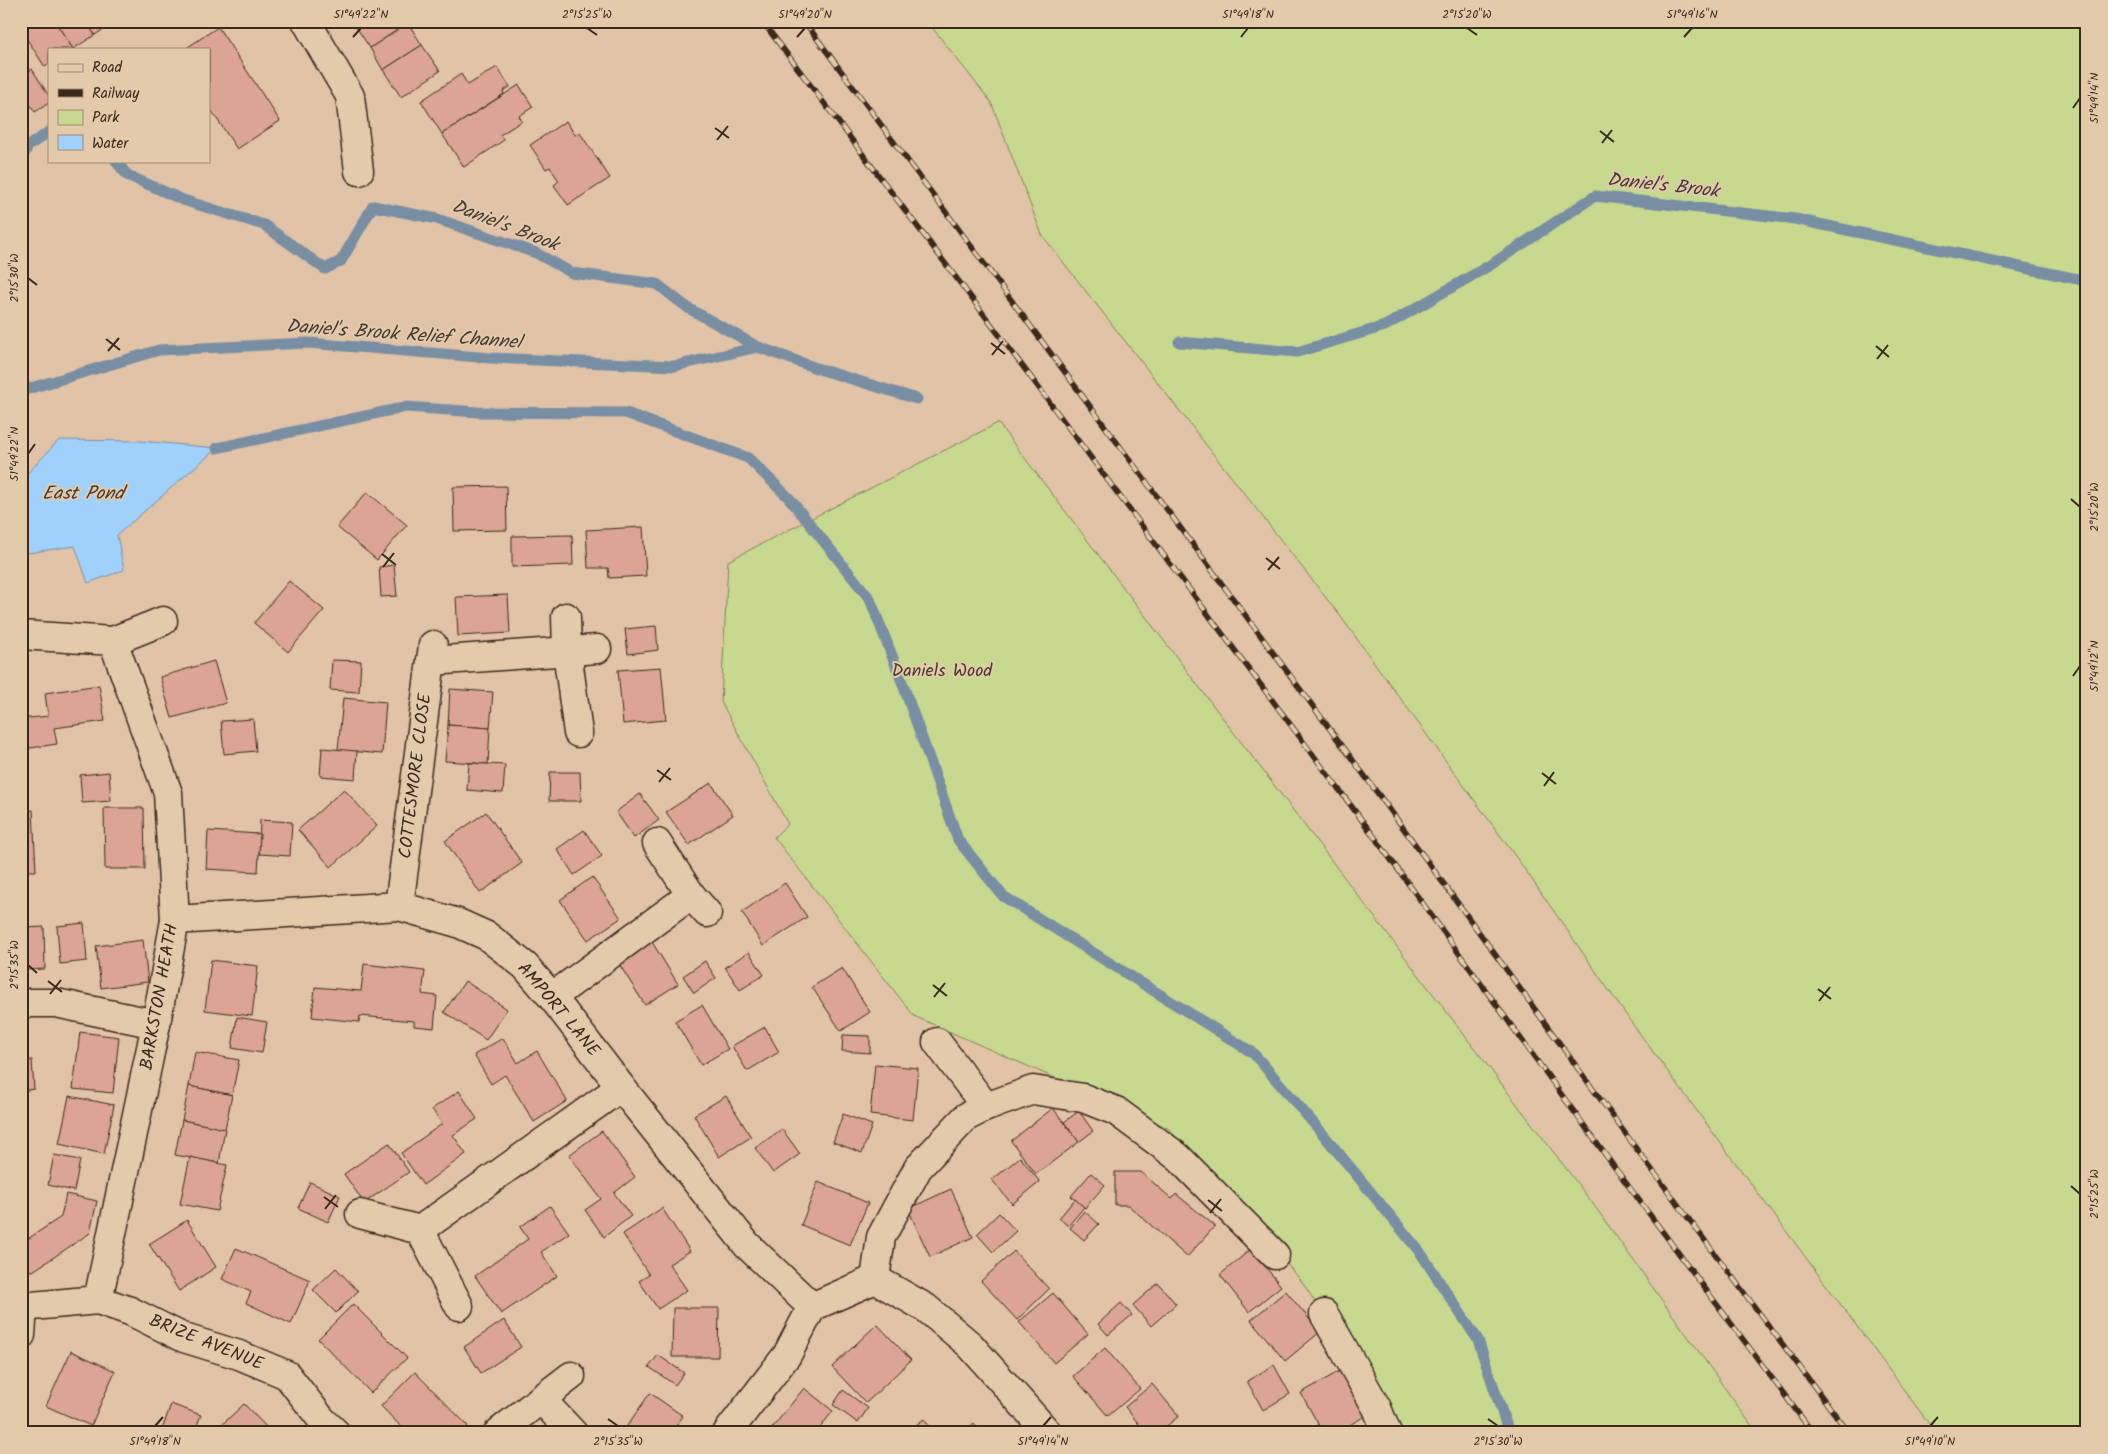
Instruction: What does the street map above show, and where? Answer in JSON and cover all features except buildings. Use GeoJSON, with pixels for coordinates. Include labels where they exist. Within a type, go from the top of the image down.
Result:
{"type":"FeatureCollection","features":[{"type":"Feature","properties":{"kind":"street"},"geometry":{"type":"LineString","coordinates":[[306,21],[350,96],[359,171]]}},
{"type":"Feature","properties":{"kind":"street"},"geometry":{"type":"LineString","coordinates":[[566,617],[568,651],[578,733]]}},
{"type":"Feature","properties":{"kind":"street"},"geometry":{"type":"LineString","coordinates":[[21,635],[113,641],[163,621]]}},
{"type":"Feature","properties":{"kind":"street","name":"BARKSTON HEATH"},"geometry":{"type":"LineString","coordinates":[[98,1300],[156,1024],[175,920],[168,793],[113,641]]}},
{"type":"Feature","properties":{"kind":"street"},"geometry":{"type":"LineString","coordinates":[[568,651],[597,649]]}},
{"type":"Feature","properties":{"kind":"street","name":"COTTESMORE CLOSE"},"geometry":{"type":"LineString","coordinates":[[400,906],[432,653],[568,651]]}},
{"type":"Feature","properties":{"kind":"street"},"geometry":{"type":"LineString","coordinates":[[552,997],[699,904],[657,843]]}},
{"type":"Feature","properties":{"kind":"street","name":"AMPORT LANE"},"geometry":{"type":"LineString","coordinates":[[175,920],[400,906],[458,924],[487,936],[525,966],[552,997],[747,1245],[812,1307]]}},
{"type":"Feature","properties":{"kind":"street"},"geometry":{"type":"LineString","coordinates":[[21,1003],[56,1003],[156,1024]]}},
{"type":"Feature","properties":{"kind":"street"},"geometry":{"type":"LineString","coordinates":[[937,1042],[986,1107]]}},
{"type":"Feature","properties":{"kind":"street"},"geometry":{"type":"LineString","coordinates":[[420,1230],[621,1087]]}},
{"type":"Feature","properties":{"kind":"street"},"geometry":{"type":"LineString","coordinates":[[875,1279],[881,1237],[918,1168],[966,1116],[1033,1090],[1084,1098],[1116,1111],[1178,1157],[1275,1255]]}},
{"type":"Feature","properties":{"kind":"street"},"geometry":{"type":"LineString","coordinates":[[360,1214],[420,1230],[459,1306]]}},
{"type":"Feature","properties":{"kind":"street"},"geometry":{"type":"LineString","coordinates":[[727,1433],[787,1355],[812,1307],[875,1279]]}},
{"type":"Feature","properties":{"kind":"street"},"geometry":{"type":"LineString","coordinates":[[875,1279],[926,1308],[970,1345],[1048,1433]]}},
{"type":"Feature","properties":{"kind":"street","name":"BRIZE AVENUE"},"geometry":{"type":"LineString","coordinates":[[22,1307],[98,1300],[130,1311],[184,1338],[239,1355],[287,1376],[322,1420],[336,1433]]}},
{"type":"Feature","properties":{"kind":"street"},"geometry":{"type":"LineString","coordinates":[[21,1335],[22,1307]]}},
{"type":"Feature","properties":{"kind":"street"},"geometry":{"type":"LineString","coordinates":[[1324,1314],[1377,1408],[1387,1433]]}},
{"type":"Feature","properties":{"kind":"street"},"geometry":{"type":"LineString","coordinates":[[498,1433],[571,1376]]}},
{"type":"Feature","properties":{"kind":"street"},"geometry":{"type":"LineString","coordinates":[[541,1398],[573,1433]]}},
{"type":"Feature","properties":{"kind":"green space"},"geometry":{"type":"Polygon","coordinates":[[[927,21],[2087,21],[2087,1433],[1936,1433],[1631,1022],[1521,864],[1341,617],[1042,235],[991,102],[927,21]]]}},
{"type":"Feature","properties":{"kind":"green space","name":"Daniels Wood"},"geometry":{"type":"Polygon","coordinates":[[[998,423],[1593,1204],[1757,1433],[1402,1433],[1300,1279],[1168,1128],[914,1016],[774,837],[788,824],[721,702],[728,561],[998,423]]]}},
{"type":"Feature","properties":{"kind":"water","name":"East Pond"},"geometry":{"type":"Polygon","coordinates":[[[59,440],[140,441],[217,448],[117,535],[124,570],[88,583],[75,546],[21,554],[21,480],[59,440]]]}},
{"type":"Feature","properties":{"kind":"waterway","name":"Daniel's Brook"},"geometry":{"type":"LineString","coordinates":[[21,160],[28,146],[48,133]]}},
{"type":"Feature","properties":{"kind":"waterway","name":"Daniel's Brook"},"geometry":{"type":"LineString","coordinates":[[117,162],[127,175],[183,200],[264,225],[325,269],[341,261],[373,206],[437,219],[536,253],[572,273],[657,284],[688,308],[758,347],[819,369],[917,399]]}},
{"type":"Feature","properties":{"kind":"waterway","name":"Daniel's Brook"},"geometry":{"type":"LineString","coordinates":[[1179,342],[1297,352],[1385,326],[1492,264],[1595,196],[1795,219],[2087,281]]}},
{"type":"Feature","properties":{"kind":"waterway","name":"Daniel's Brook Relief Channel"},"geometry":{"type":"LineString","coordinates":[[21,391],[159,350],[308,343],[491,358],[675,366],[758,347]]}},
{"type":"Feature","properties":{"kind":"waterway"},"geometry":{"type":"LineString","coordinates":[[217,448],[406,407],[478,412],[626,413],[748,458],[789,498],[870,599],[901,679],[958,840],[1003,896],[1253,1053],[1420,1252],[1478,1340],[1509,1433]]}},
{"type":"Feature","properties":{"kind":"railway"},"geometry":{"type":"LineString","coordinates":[[762,21],[1370,831],[1615,1168],[1813,1433]]}},
{"type":"Feature","properties":{"kind":"railway"},"geometry":{"type":"LineString","coordinates":[[804,21],[1393,814],[1638,1151],[1849,1433]]}}]}
